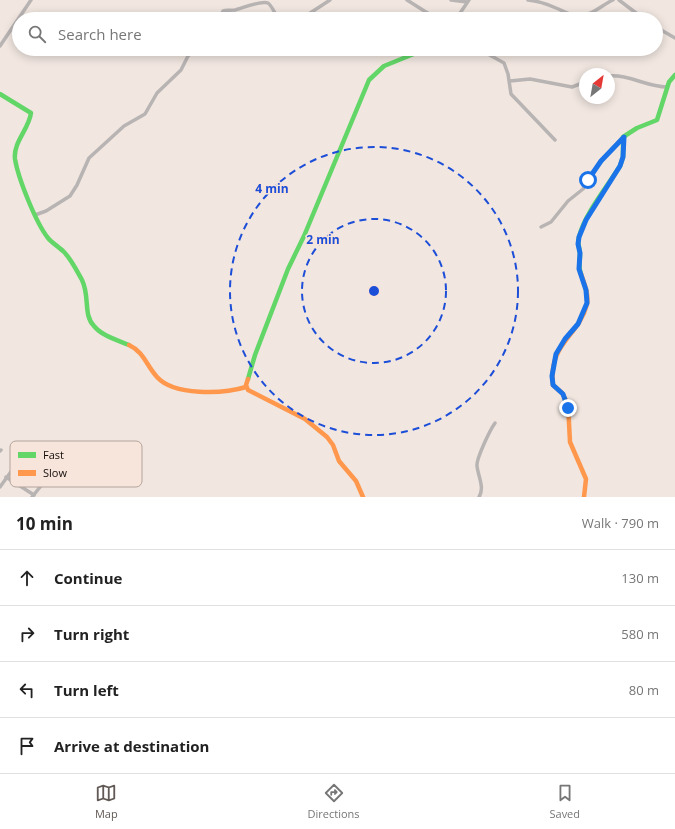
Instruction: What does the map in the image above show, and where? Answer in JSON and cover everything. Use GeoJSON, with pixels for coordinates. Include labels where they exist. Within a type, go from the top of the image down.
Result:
{"type":"FeatureCollection","features":[{"type":"Feature","properties":{"kind":"street"},"geometry":{"type":"LineString","coordinates":[[23,12],[31,0]]}},
{"type":"Feature","properties":{"kind":"street"},"geometry":{"type":"LineString","coordinates":[[312,12],[330,0]]}},
{"type":"Feature","properties":{"kind":"street"},"geometry":{"type":"LineString","coordinates":[[407,0],[425,12]]}},
{"type":"Feature","properties":{"kind":"street"},"geometry":{"type":"LineString","coordinates":[[451,0],[468,1]]}},
{"type":"Feature","properties":{"kind":"street"},"geometry":{"type":"LineString","coordinates":[[528,0],[546,4],[563,12]]}},
{"type":"Feature","properties":{"kind":"street"},"geometry":{"type":"LineString","coordinates":[[595,12],[613,0]]}},
{"type":"Feature","properties":{"kind":"street"},"geometry":{"type":"LineString","coordinates":[[619,0],[635,12]]}},
{"type":"Feature","properties":{"kind":"street"},"geometry":{"type":"LineString","coordinates":[[461,12],[468,1]]}},
{"type":"Feature","properties":{"kind":"street"},"geometry":{"type":"LineString","coordinates":[[222,12],[265,2],[269,4],[274,12]]}},
{"type":"Feature","properties":{"kind":"street"},"geometry":{"type":"LineString","coordinates":[[0,46],[12,28]]}},
{"type":"Feature","properties":{"kind":"street"},"geometry":{"type":"LineString","coordinates":[[663,31],[675,38]]}},
{"type":"Feature","properties":{"kind":"street"},"geometry":{"type":"LineString","coordinates":[[35,215],[46,211],[70,196],[77,185],[89,158],[124,126],[145,114],[157,93],[181,70],[188,56]]}},
{"type":"Feature","properties":{"kind":"street"},"geometry":{"type":"LineString","coordinates":[[246,387],[255,354],[288,269],[304,236],[369,80],[384,66],[409,56]]}},
{"type":"Feature","properties":{"kind":"street"},"geometry":{"type":"LineString","coordinates":[[492,56],[504,63],[513,97],[555,140]]}},
{"type":"Feature","properties":{"kind":"street"},"geometry":{"type":"LineString","coordinates":[[541,227],[551,222],[568,201],[583,189],[597,166],[624,137],[637,128],[657,120],[667,87],[675,75]]}},
{"type":"Feature","properties":{"kind":"street"},"geometry":{"type":"LineString","coordinates":[[615,77],[626,78],[657,87],[667,87]]}},
{"type":"Feature","properties":{"kind":"street"},"geometry":{"type":"LineString","coordinates":[[510,81],[530,79],[572,87],[579,84]]}},
{"type":"Feature","properties":{"kind":"street"},"geometry":{"type":"LineString","coordinates":[[0,94],[31,113],[20,137],[15,156],[35,215],[47,238],[66,254],[85,286],[88,316],[92,326],[98,331],[119,339],[137,350],[145,356],[160,380],[181,390],[225,392],[246,387],[270,402],[301,416],[333,445],[339,461],[356,481],[363,497]]}},
{"type":"Feature","properties":{"kind":"street"},"geometry":{"type":"LineString","coordinates":[[584,497],[586,473],[570,442],[569,416],[566,401],[563,394],[553,385],[552,376],[556,354],[565,339],[578,324],[587,303],[586,290],[579,269],[579,237],[586,220],[620,166],[623,157],[624,137]]}},
{"type":"Feature","properties":{"kind":"street"},"geometry":{"type":"LineString","coordinates":[[479,497],[481,493],[481,482],[476,466],[488,434],[495,423]]}},
{"type":"Feature","properties":{"kind":"street"},"geometry":{"type":"LineString","coordinates":[[0,487],[10,472]]}},
{"type":"Feature","properties":{"kind":"street"},"geometry":{"type":"LineString","coordinates":[[6,477],[10,480]]}},
{"type":"Feature","properties":{"kind":"street"},"geometry":{"type":"LineString","coordinates":[[20,487],[33,496],[40,487]]}},
{"type":"Feature","properties":{"kind":"traffic: fast"},"geometry":{"type":"LineString","coordinates":[[248,379],[255,355],[288,269],[304,236],[369,80],[384,66],[409,56]]}},
{"type":"Feature","properties":{"kind":"traffic: fast"},"geometry":{"type":"LineString","coordinates":[[581,274],[579,267],[580,255],[578,239],[591,210],[620,166],[623,157],[623,137],[637,128],[657,120],[669,82],[675,75]]}},
{"type":"Feature","properties":{"kind":"traffic: fast"},"geometry":{"type":"LineString","coordinates":[[0,94],[31,113],[30,119],[16,147],[15,159],[24,188],[38,222],[51,242],[69,258],[82,280],[86,292],[87,311],[91,322],[101,332],[129,345]]}},
{"type":"Feature","properties":{"kind":"traffic: slow"},"geometry":{"type":"LineString","coordinates":[[581,274],[587,292],[587,304],[578,325],[565,341],[555,359],[553,385],[562,393],[568,404],[570,442],[586,479],[584,497]]}},
{"type":"Feature","properties":{"kind":"traffic: slow"},"geometry":{"type":"LineString","coordinates":[[129,345],[142,355],[157,377],[175,388],[199,392],[212,392],[246,387]]}},
{"type":"Feature","properties":{"kind":"traffic: slow"},"geometry":{"type":"LineString","coordinates":[[248,379],[246,385],[248,390],[305,419],[327,437],[333,445],[339,461],[356,481],[363,497]]}},
{"type":"Feature","properties":{"kind":"route"},"geometry":{"type":"LineString","coordinates":[[568,408],[563,394],[553,385],[552,376],[556,354],[565,339],[578,324],[587,303],[587,294],[579,269],[579,237],[586,220],[599,203],[620,166],[623,157],[624,137],[601,161],[588,180]]}}]}
